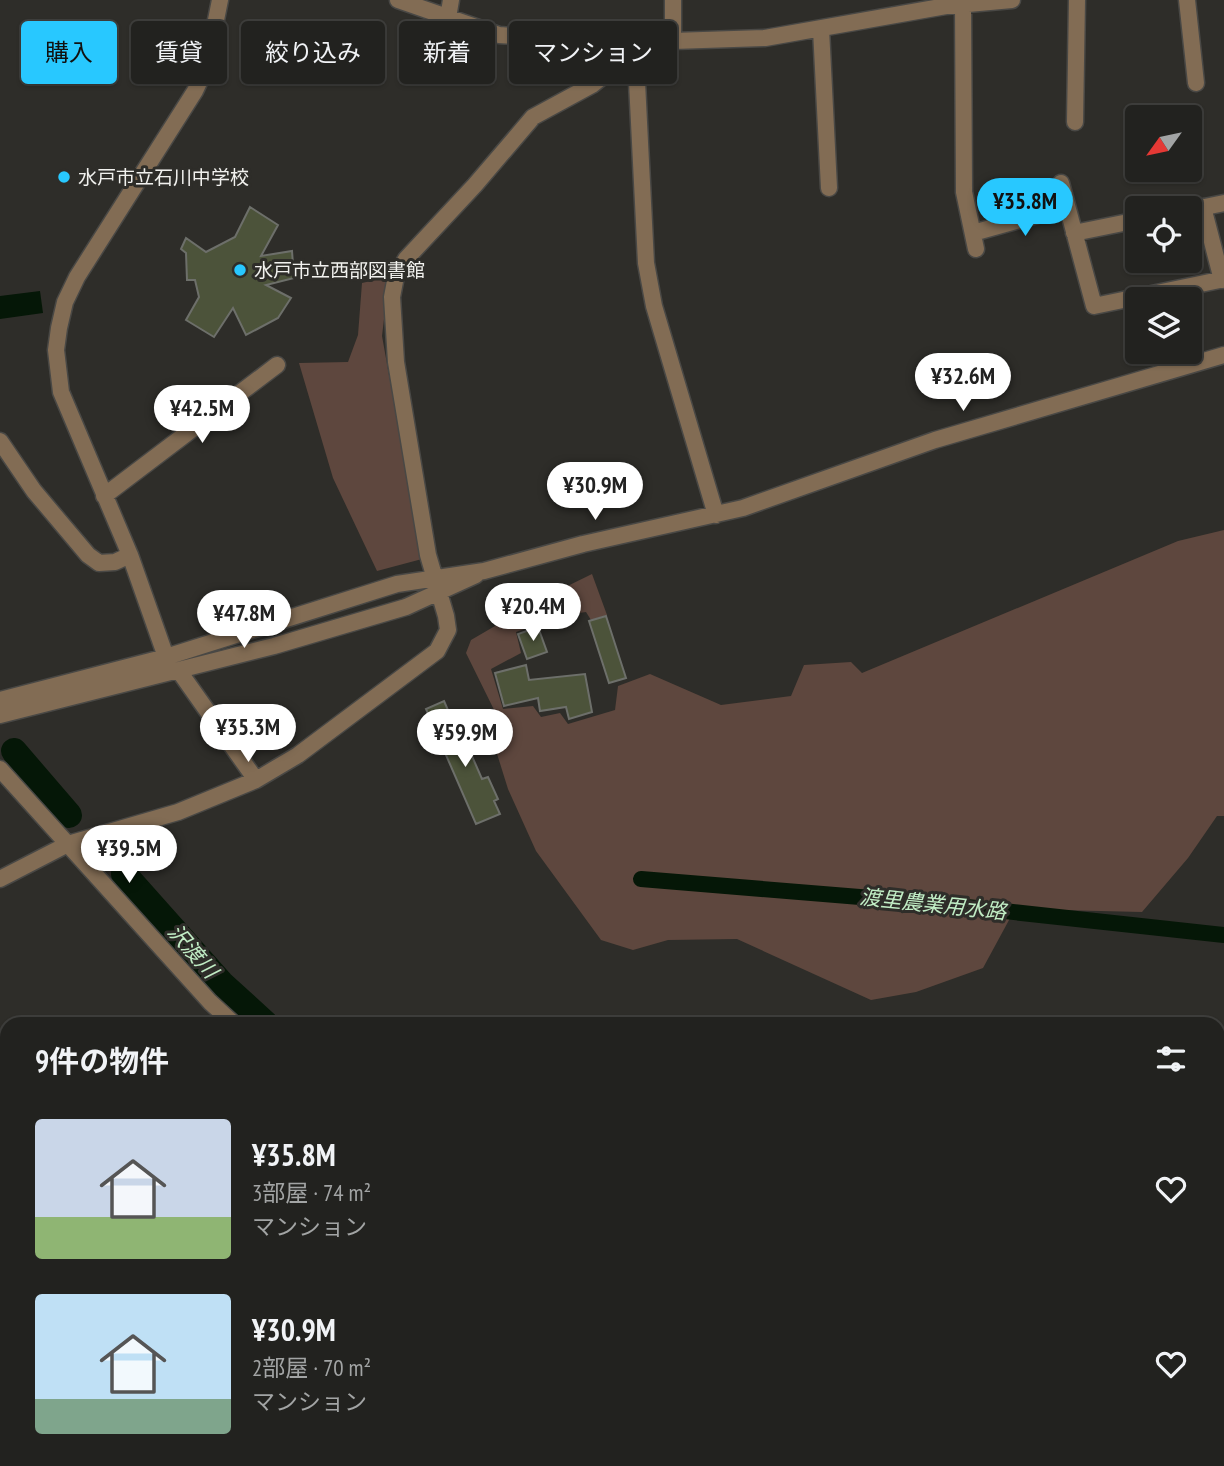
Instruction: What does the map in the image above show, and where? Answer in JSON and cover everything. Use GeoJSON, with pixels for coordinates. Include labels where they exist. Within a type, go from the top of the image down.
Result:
{"type":"FeatureCollection","features":[{"type":"Feature","properties":{"kind":"street"},"geometry":{"type":"LineString","coordinates":[[166,657],[130,555],[61,392],[56,350],[65,302],[77,278],[195,91],[207,65],[220,0]]}},
{"type":"Feature","properties":{"kind":"street"},"geometry":{"type":"LineString","coordinates":[[398,0],[499,35],[509,36]]}},
{"type":"Feature","properties":{"kind":"street"},"geometry":{"type":"LineString","coordinates":[[448,18],[451,0]]}},
{"type":"Feature","properties":{"kind":"street"},"geometry":{"type":"LineString","coordinates":[[673,0],[673,21]]}},
{"type":"Feature","properties":{"kind":"street"},"geometry":{"type":"LineString","coordinates":[[677,41],[765,38],[964,4],[1012,0]]}},
{"type":"Feature","properties":{"kind":"street"},"geometry":{"type":"LineString","coordinates":[[1075,122],[1077,0]]}},
{"type":"Feature","properties":{"kind":"street"},"geometry":{"type":"LineString","coordinates":[[1187,0],[1196,83]]}},
{"type":"Feature","properties":{"kind":"street"},"geometry":{"type":"LineString","coordinates":[[964,4],[964,192],[975,241],[1066,207]]}},
{"type":"Feature","properties":{"kind":"street"},"geometry":{"type":"LineString","coordinates":[[821,29],[829,188]]}},
{"type":"Feature","properties":{"kind":"street"},"geometry":{"type":"LineString","coordinates":[[0,879],[68,844],[178,812],[256,780],[298,755],[438,651],[448,630],[428,555],[396,362],[392,297],[396,276],[406,258],[475,185],[533,117],[593,84]]}},
{"type":"Feature","properties":{"kind":"street"},"geometry":{"type":"LineString","coordinates":[[633,84],[646,263],[654,306],[716,515]]}},
{"type":"Feature","properties":{"kind":"street"},"geometry":{"type":"LineString","coordinates":[[1060,183],[1094,306],[1223,279],[1202,222]]}},
{"type":"Feature","properties":{"kind":"street"},"geometry":{"type":"LineString","coordinates":[[1202,208],[1224,203]]}},
{"type":"Feature","properties":{"kind":"street"},"geometry":{"type":"LineString","coordinates":[[1074,233],[1125,223]]}},
{"type":"Feature","properties":{"kind":"street"},"geometry":{"type":"LineString","coordinates":[[0,700],[166,657],[384,588],[435,576],[484,571],[583,544],[716,515],[935,440],[1224,355]]}},
{"type":"Feature","properties":{"kind":"street"},"geometry":{"type":"LineString","coordinates":[[104,496],[276,365]]}},
{"type":"Feature","properties":{"kind":"street"},"geometry":{"type":"LineString","coordinates":[[0,441],[34,491],[88,555],[99,564],[115,562],[130,555]]}},
{"type":"Feature","properties":{"kind":"street"},"geometry":{"type":"LineString","coordinates":[[0,715],[301,638],[440,594],[484,571]]}},
{"type":"Feature","properties":{"kind":"street"},"geometry":{"type":"LineString","coordinates":[[179,671],[256,780]]}},
{"type":"Feature","properties":{"kind":"street"},"geometry":{"type":"LineString","coordinates":[[0,769],[226,1017]]}},
{"type":"Feature","properties":{"kind":"shaded area"},"geometry":{"type":"Polygon","coordinates":[[[389,277],[382,336],[422,559],[377,571],[333,478],[299,363],[348,362],[358,335],[362,283],[389,277]]]}},
{"type":"Feature","properties":{"kind":"shaded area"},"geometry":{"type":"Polygon","coordinates":[[[40,291],[43,313],[0,319],[0,296],[40,291]]]}},
{"type":"Feature","properties":{"kind":"shaded area"},"geometry":{"type":"Polygon","coordinates":[[[1224,530],[1224,816],[1217,816],[1188,858],[1142,912],[1015,909],[983,968],[916,992],[871,1000],[737,939],[668,940],[633,950],[601,940],[536,851],[508,789],[493,741],[503,728],[466,653],[471,640],[531,605],[536,614],[545,615],[546,621],[516,632],[521,653],[491,669],[503,709],[533,706],[541,717],[560,713],[568,724],[615,710],[618,686],[650,674],[721,705],[791,696],[804,665],[851,662],[862,673],[1178,541],[1224,530]]]}},
{"type":"Feature","properties":{"kind":"shaded area"},"geometry":{"type":"Polygon","coordinates":[[[592,574],[607,615],[591,620],[586,612],[579,613],[573,590],[554,595],[545,603],[543,598],[592,574]]]}},
{"type":"Feature","properties":{"kind":"building","name":"水戸市立西部図書館"},"geometry":{"type":"Polygon","coordinates":[[[250,207],[278,225],[261,256],[292,251],[294,278],[266,285],[291,298],[278,318],[246,335],[233,308],[214,337],[186,320],[199,297],[195,280],[187,280],[186,253],[181,249],[186,238],[206,252],[235,237],[250,207]]]}},
{"type":"Feature","properties":{"kind":"building"},"geometry":{"type":"Polygon","coordinates":[[[572,592],[575,615],[561,618],[556,596],[572,592]]]}},
{"type":"Feature","properties":{"kind":"building"},"geometry":{"type":"Polygon","coordinates":[[[606,616],[626,678],[609,683],[589,621],[606,616]]]}},
{"type":"Feature","properties":{"kind":"building"},"geometry":{"type":"Polygon","coordinates":[[[538,627],[547,652],[527,659],[518,634],[538,627]]]}},
{"type":"Feature","properties":{"kind":"building"},"geometry":{"type":"Polygon","coordinates":[[[526,665],[529,680],[585,674],[592,712],[569,719],[566,707],[540,711],[538,698],[504,706],[495,673],[526,665]]]}},
{"type":"Feature","properties":{"kind":"building"},"geometry":{"type":"Polygon","coordinates":[[[444,701],[451,717],[445,720],[459,751],[468,747],[482,779],[488,777],[498,799],[494,801],[500,814],[476,824],[426,709],[444,701]]]}},
{"type":"Feature","properties":{"kind":"waterway","name":"沢渡川"},"geometry":{"type":"LineString","coordinates":[[14,751],[69,815]]}},
{"type":"Feature","properties":{"kind":"waterway","name":"沢渡川"},"geometry":{"type":"LineString","coordinates":[[124,874],[221,983],[258,1017]]}},
{"type":"Feature","properties":{"kind":"waterway","name":"渡里農業用水路"},"geometry":{"type":"LineString","coordinates":[[641,879],[921,902],[1224,935]]}},
{"type":"Feature","properties":{"kind":"place","name":"水戸市立石川中学校"},"geometry":{"type":"Point","coordinates":[64,177]}},
{"type":"Feature","properties":{"kind":"place","name":"水戸市立西部図書館"},"geometry":{"type":"Point","coordinates":[240,270]}}]}
